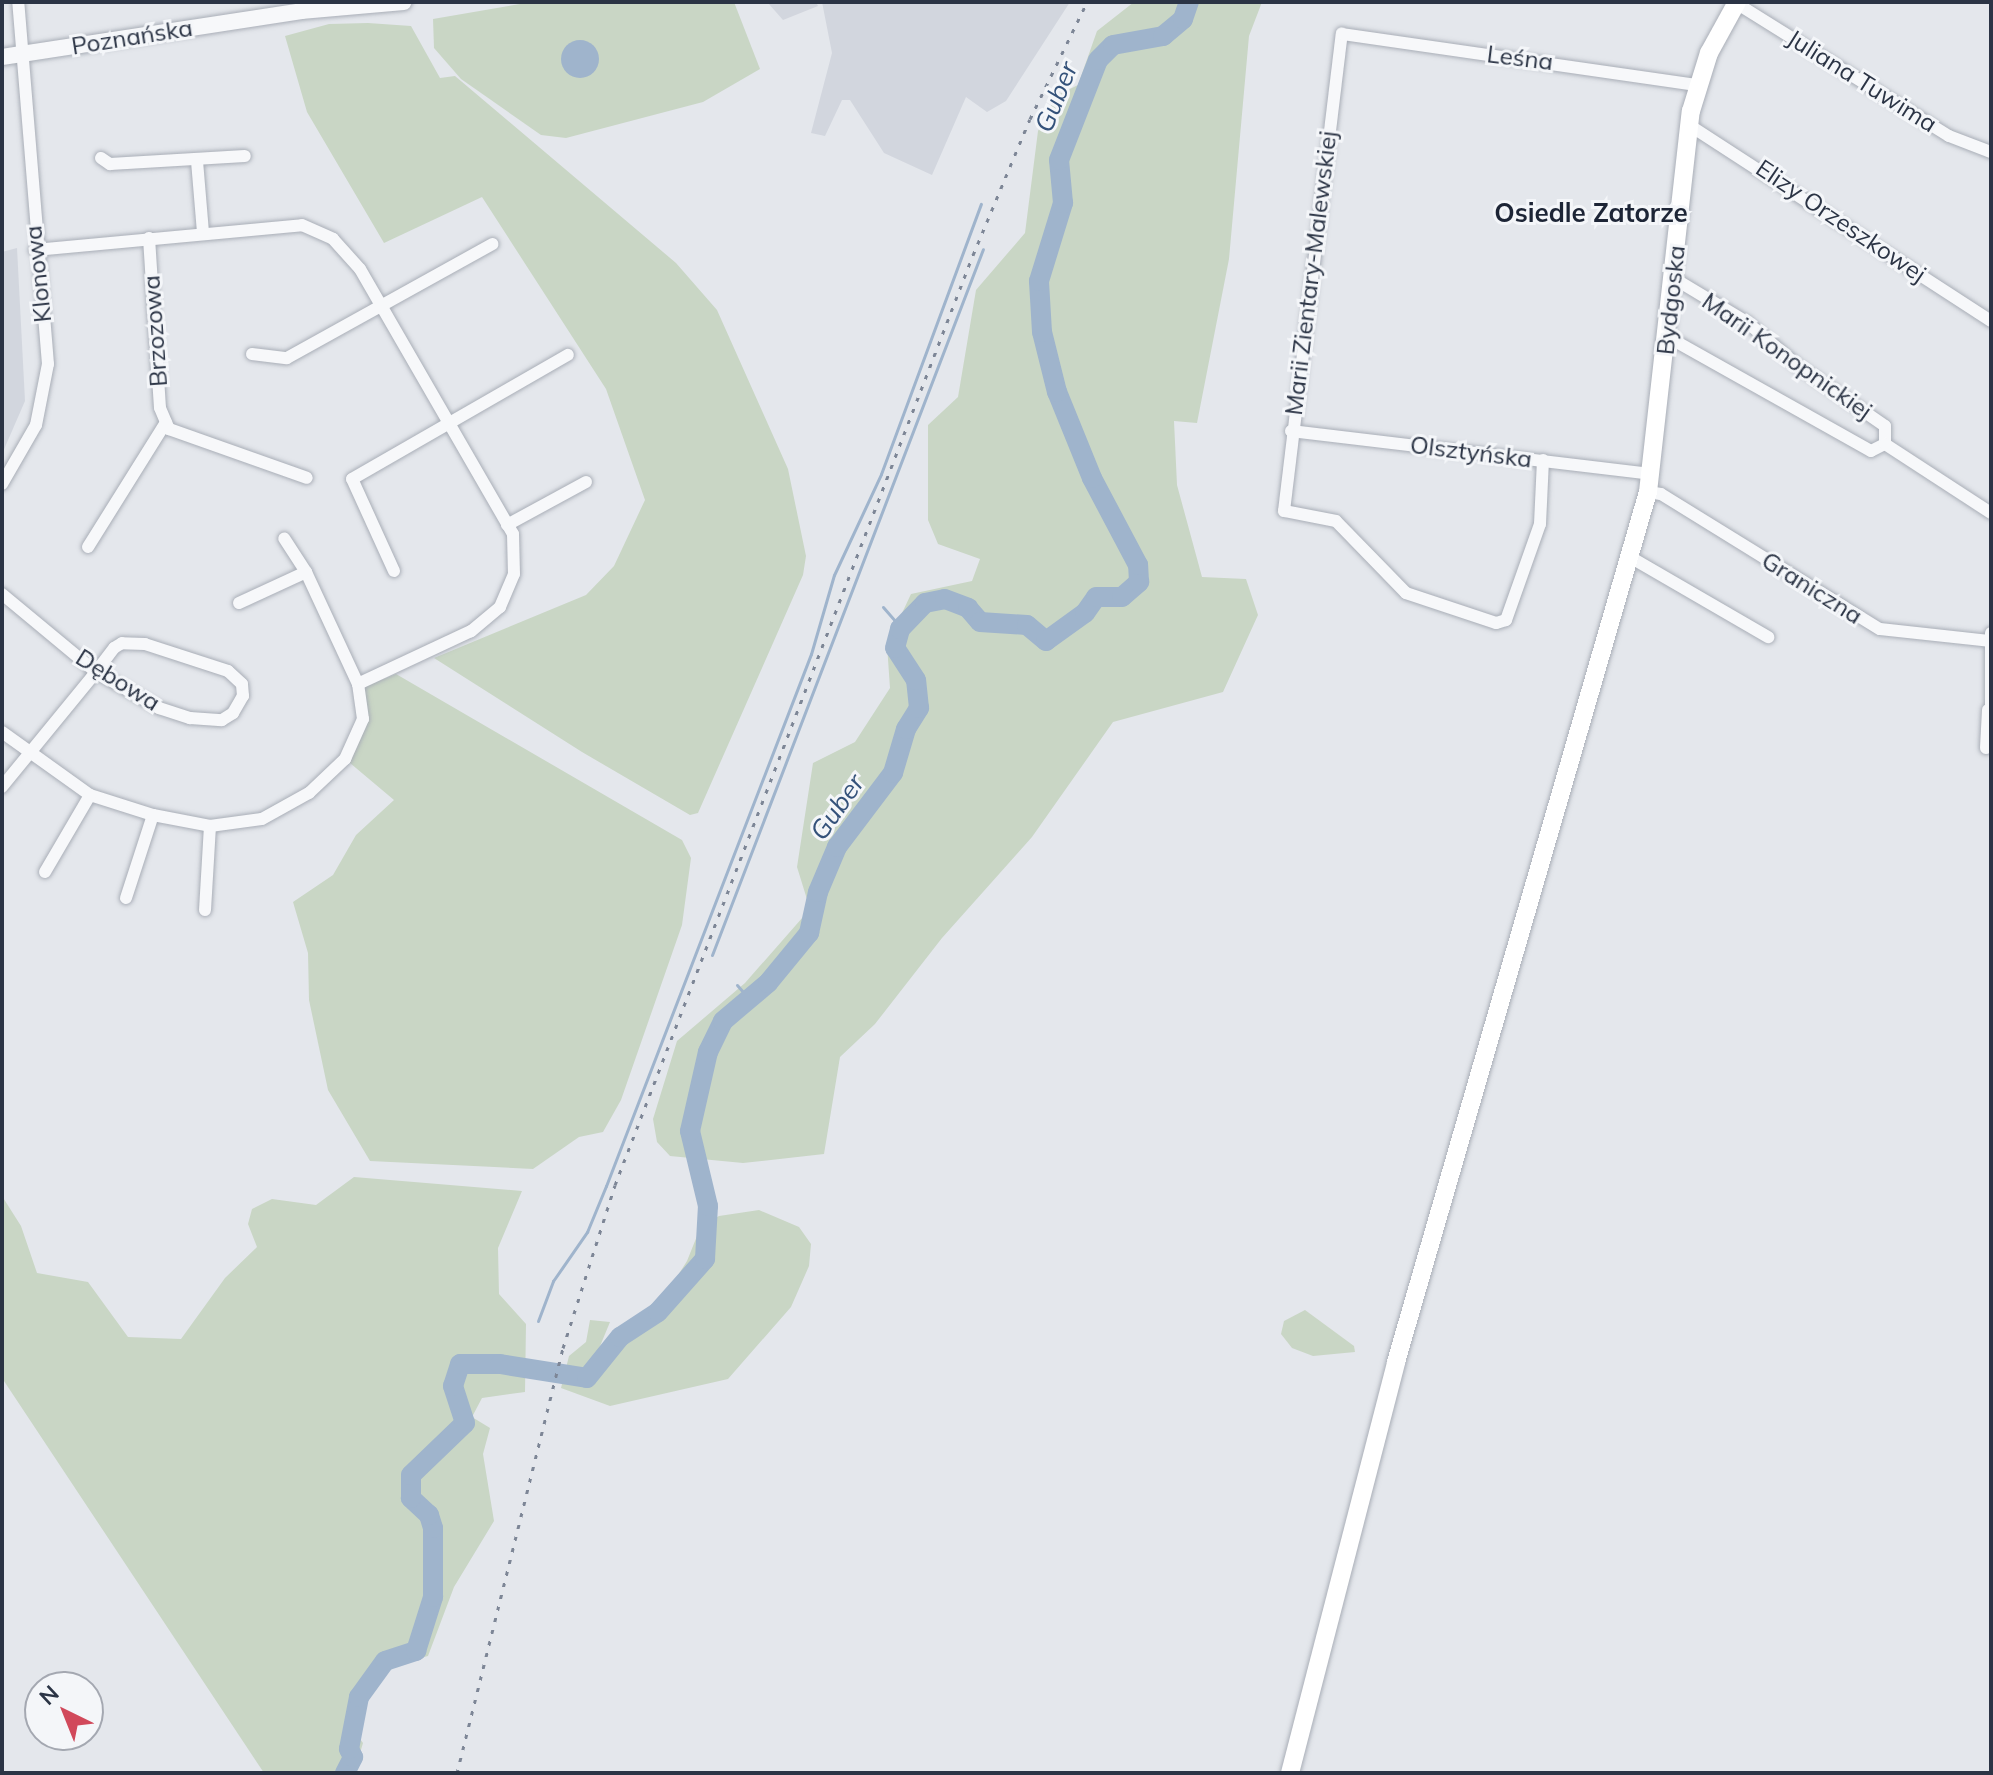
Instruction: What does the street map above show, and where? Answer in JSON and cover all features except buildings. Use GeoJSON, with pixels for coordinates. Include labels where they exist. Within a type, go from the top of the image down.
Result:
{"type":"FeatureCollection","features":[{"type":"Feature","properties":{"kind":"main road","name":"Bydgoska"},"geometry":{"type":"LineString","coordinates":[[1290,1773],[1396,1362],[1649,483],[1689,125],[1697,85],[1737,2]]}},
{"type":"Feature","properties":{"kind":"street","name":"Klonowa"},"geometry":{"type":"LineString","coordinates":[[2,484],[36,425],[46,389],[35,250],[10,56],[18,2]]}},
{"type":"Feature","properties":{"kind":"street","name":"Poznańska"},"geometry":{"type":"LineString","coordinates":[[10,56],[304,7],[404,2]]}},
{"type":"Feature","properties":{"kind":"street","name":"Juliana Tuwima"},"geometry":{"type":"LineString","coordinates":[[1737,2],[1949,136],[1991,152]]}},
{"type":"Feature","properties":{"kind":"street","name":"Leśna"},"geometry":{"type":"LineString","coordinates":[[1342,34],[1668,77],[1697,85]]}},
{"type":"Feature","properties":{"kind":"street","name":"Marii Zientary-Malewskiej"},"geometry":{"type":"LineString","coordinates":[[1342,34],[1291,431],[1284,511],[1336,521],[1406,593],[1496,623],[1506,620],[1540,524],[1543,460]]}},
{"type":"Feature","properties":{"kind":"street","name":"Elizy Orzeszkowej"},"geometry":{"type":"LineString","coordinates":[[1689,125],[1991,321]]}},
{"type":"Feature","properties":{"kind":"street"},"geometry":{"type":"LineString","coordinates":[[101,158],[110,164],[245,156]]}},
{"type":"Feature","properties":{"kind":"street"},"geometry":{"type":"LineString","coordinates":[[197,161],[203,232]]}},
{"type":"Feature","properties":{"kind":"street"},"geometry":{"type":"LineString","coordinates":[[35,250],[302,225],[333,239],[360,269],[513,534],[514,574],[500,607],[471,631],[358,684]]}},
{"type":"Feature","properties":{"kind":"street","name":"Brzozowa"},"geometry":{"type":"LineString","coordinates":[[149,238],[160,408],[169,429],[307,478]]}},
{"type":"Feature","properties":{"kind":"street"},"geometry":{"type":"LineString","coordinates":[[252,354],[287,358],[383,308],[493,244]]}},
{"type":"Feature","properties":{"kind":"street","name":"Marii Konopnickiej"},"geometry":{"type":"LineString","coordinates":[[1673,278],[1748,323],[1797,365],[1885,426],[1885,444]]}},
{"type":"Feature","properties":{"kind":"street","name":"Marii Konopnickiej"},"geometry":{"type":"LineString","coordinates":[[1666,336],[1871,451],[1885,444]]}},
{"type":"Feature","properties":{"kind":"street"},"geometry":{"type":"LineString","coordinates":[[394,571],[352,479],[568,355]]}},
{"type":"Feature","properties":{"kind":"street","name":"Brzozowa"},"geometry":{"type":"LineString","coordinates":[[88,547],[166,422]]}},
{"type":"Feature","properties":{"kind":"street","name":"Olsztyńska"},"geometry":{"type":"LineString","coordinates":[[1291,431],[1543,460],[1649,483]]}},
{"type":"Feature","properties":{"kind":"street","name":"Marii Konopnickiej"},"geometry":{"type":"LineString","coordinates":[[1885,444],[1991,513]]}},
{"type":"Feature","properties":{"kind":"street"},"geometry":{"type":"LineString","coordinates":[[507,525],[586,482]]}},
{"type":"Feature","properties":{"kind":"street","name":"Graniczna"},"geometry":{"type":"LineString","coordinates":[[1649,483],[1661,494],[1880,629],[1991,641]]}},
{"type":"Feature","properties":{"kind":"street"},"geometry":{"type":"LineString","coordinates":[[2,732],[90,795],[153,815],[210,826],[262,819],[309,793],[345,759],[363,719],[358,684],[306,572],[284,538]]}},
{"type":"Feature","properties":{"kind":"street"},"geometry":{"type":"LineString","coordinates":[[1630,557],[1768,637]]}},
{"type":"Feature","properties":{"kind":"street"},"geometry":{"type":"LineString","coordinates":[[239,603],[306,572]]}},
{"type":"Feature","properties":{"kind":"street","name":"Dębowa"},"geometry":{"type":"LineString","coordinates":[[2,594],[96,672],[159,708],[190,718],[222,720],[240,705],[242,684],[228,671],[145,644],[122,643],[96,672]]}},
{"type":"Feature","properties":{"kind":"street"},"geometry":{"type":"LineString","coordinates":[[1986,748],[1991,633]]}},
{"type":"Feature","properties":{"kind":"street"},"geometry":{"type":"LineString","coordinates":[[2,787],[96,672]]}},
{"type":"Feature","properties":{"kind":"street"},"geometry":{"type":"LineString","coordinates":[[45,872],[90,795]]}},
{"type":"Feature","properties":{"kind":"street"},"geometry":{"type":"LineString","coordinates":[[126,898],[153,815]]}},
{"type":"Feature","properties":{"kind":"street"},"geometry":{"type":"LineString","coordinates":[[205,910],[210,826]]}},
{"type":"Feature","properties":{"kind":"shaded area"},"geometry":{"type":"Polygon","coordinates":[[[759,2],[816,2],[818,6],[783,20],[768,3],[759,2]]]}},
{"type":"Feature","properties":{"kind":"shaded area"},"geometry":{"type":"Polygon","coordinates":[[[822,2],[1070,2],[1006,101],[987,112],[966,97],[932,175],[884,153],[850,100],[842,100],[825,136],[811,133],[832,53],[822,2]]]}},
{"type":"Feature","properties":{"kind":"shaded area"},"geometry":{"type":"Polygon","coordinates":[[[17,248],[25,401],[2,454],[2,252],[17,248]]]}},
{"type":"Feature","properties":{"kind":"green space"},"geometry":{"type":"Polygon","coordinates":[[[532,2],[734,2],[760,69],[703,102],[566,138],[541,135],[461,79],[434,48],[433,19],[532,2]]]}},
{"type":"Feature","properties":{"kind":"green space"},"geometry":{"type":"Polygon","coordinates":[[[1134,2],[1262,2],[1249,36],[1229,259],[1197,423],[1174,421],[1177,485],[1202,577],[1246,579],[1258,615],[1223,692],[1113,722],[1032,837],[942,938],[875,1024],[840,1057],[824,1154],[743,1163],[670,1156],[657,1142],[653,1119],[677,1041],[745,983],[810,909],[797,867],[813,763],[855,742],[890,688],[887,645],[911,594],[972,581],[980,559],[938,544],[928,520],[928,425],[958,397],[976,290],[1025,233],[1038,131],[1056,96],[1078,85],[1097,31],[1134,2]]]}},
{"type":"Feature","properties":{"kind":"green space"},"geometry":{"type":"Polygon","coordinates":[[[329,24],[411,26],[440,78],[455,76],[676,263],[717,310],[788,469],[806,556],[803,575],[698,813],[690,815],[582,752],[434,658],[586,595],[614,566],[645,500],[606,389],[482,197],[384,243],[307,112],[285,36],[329,24]]]}},
{"type":"Feature","properties":{"kind":"green space"},"geometry":{"type":"Polygon","coordinates":[[[396,674],[682,840],[691,858],[682,925],[621,1100],[603,1132],[579,1137],[533,1169],[370,1161],[328,1090],[309,1000],[308,953],[293,902],[333,875],[356,835],[394,800],[350,763],[368,719],[364,687],[396,674]]]}},
{"type":"Feature","properties":{"kind":"green space"},"geometry":{"type":"Polygon","coordinates":[[[354,1177],[522,1191],[498,1248],[499,1294],[526,1324],[525,1392],[482,1398],[472,1417],[490,1428],[483,1454],[494,1521],[454,1587],[428,1656],[387,1667],[371,1685],[357,1735],[363,1743],[354,1773],[264,1773],[2,1378],[2,1196],[21,1226],[37,1273],[88,1282],[128,1337],[181,1339],[225,1278],[257,1247],[248,1224],[252,1209],[272,1199],[316,1205],[354,1177]]]}},
{"type":"Feature","properties":{"kind":"green space"},"geometry":{"type":"Polygon","coordinates":[[[759,1210],[799,1227],[811,1244],[809,1266],[791,1307],[728,1379],[610,1406],[561,1388],[569,1356],[586,1342],[590,1320],[610,1322],[598,1351],[653,1315],[687,1261],[701,1226],[719,1216],[759,1210]]]}},
{"type":"Feature","properties":{"kind":"green space"},"geometry":{"type":"Polygon","coordinates":[[[1305,1310],[1354,1346],[1355,1352],[1313,1356],[1292,1348],[1281,1334],[1284,1321],[1305,1310]]]}},
{"type":"Feature","properties":{"kind":"water"},"geometry":{"type":"Polygon","coordinates":[[[580,40],[593,46],[599,59],[593,72],[580,78],[567,72],[561,59],[567,46],[580,40]]]}},
{"type":"Feature","properties":{"kind":"waterway","name":"Guber"},"geometry":{"type":"LineString","coordinates":[[345,1773],[353,1757],[349,1749],[359,1697],[385,1661],[416,1651],[433,1597],[433,1528],[429,1515],[411,1498],[411,1475],[465,1423],[453,1386],[460,1364],[500,1364],[587,1378],[620,1337],[658,1312],[705,1259],[708,1206],[690,1131],[708,1052],[723,1021],[768,983],[809,933],[818,892],[837,847],[893,773],[906,729],[919,708],[916,680],[895,648],[900,629],[925,603],[945,599],[968,608],[980,622],[1027,625],[1046,641],[1085,613],[1096,597],[1122,597],[1139,582],[1138,565],[1092,478],[1057,392],[1042,332],[1039,281],[1063,203],[1059,160],[1098,60],[1113,45],[1163,36],[1183,19],[1189,2]]}},
{"type":"Feature","properties":{"kind":"waterway","name":"Guber"},"geometry":{"type":"LineString","coordinates":[[1082,83],[1087,86]]}},
{"type":"Feature","properties":{"kind":"waterway"},"geometry":{"type":"LineString","coordinates":[[538,1321],[553,1281],[587,1232],[606,1186],[811,654],[834,575],[881,474],[981,204]]}},
{"type":"Feature","properties":{"kind":"waterway"},"geometry":{"type":"LineString","coordinates":[[712,955],[983,249]]}},
{"type":"Feature","properties":{"kind":"waterway"},"geometry":{"type":"LineString","coordinates":[[883,607],[901,628]]}},
{"type":"Feature","properties":{"kind":"waterway"},"geometry":{"type":"LineString","coordinates":[[737,985],[749,999]]}},
{"type":"Feature","properties":{"kind":"railway"},"geometry":{"type":"LineString","coordinates":[[457,1773],[563,1348],[615,1185],[973,255],[1030,119],[1087,2]]}},
{"type":"Feature","properties":{"kind":"district","name":"Osiedle Zatorze"},"geometry":{"type":"Point","coordinates":[1591,213]}}]}
